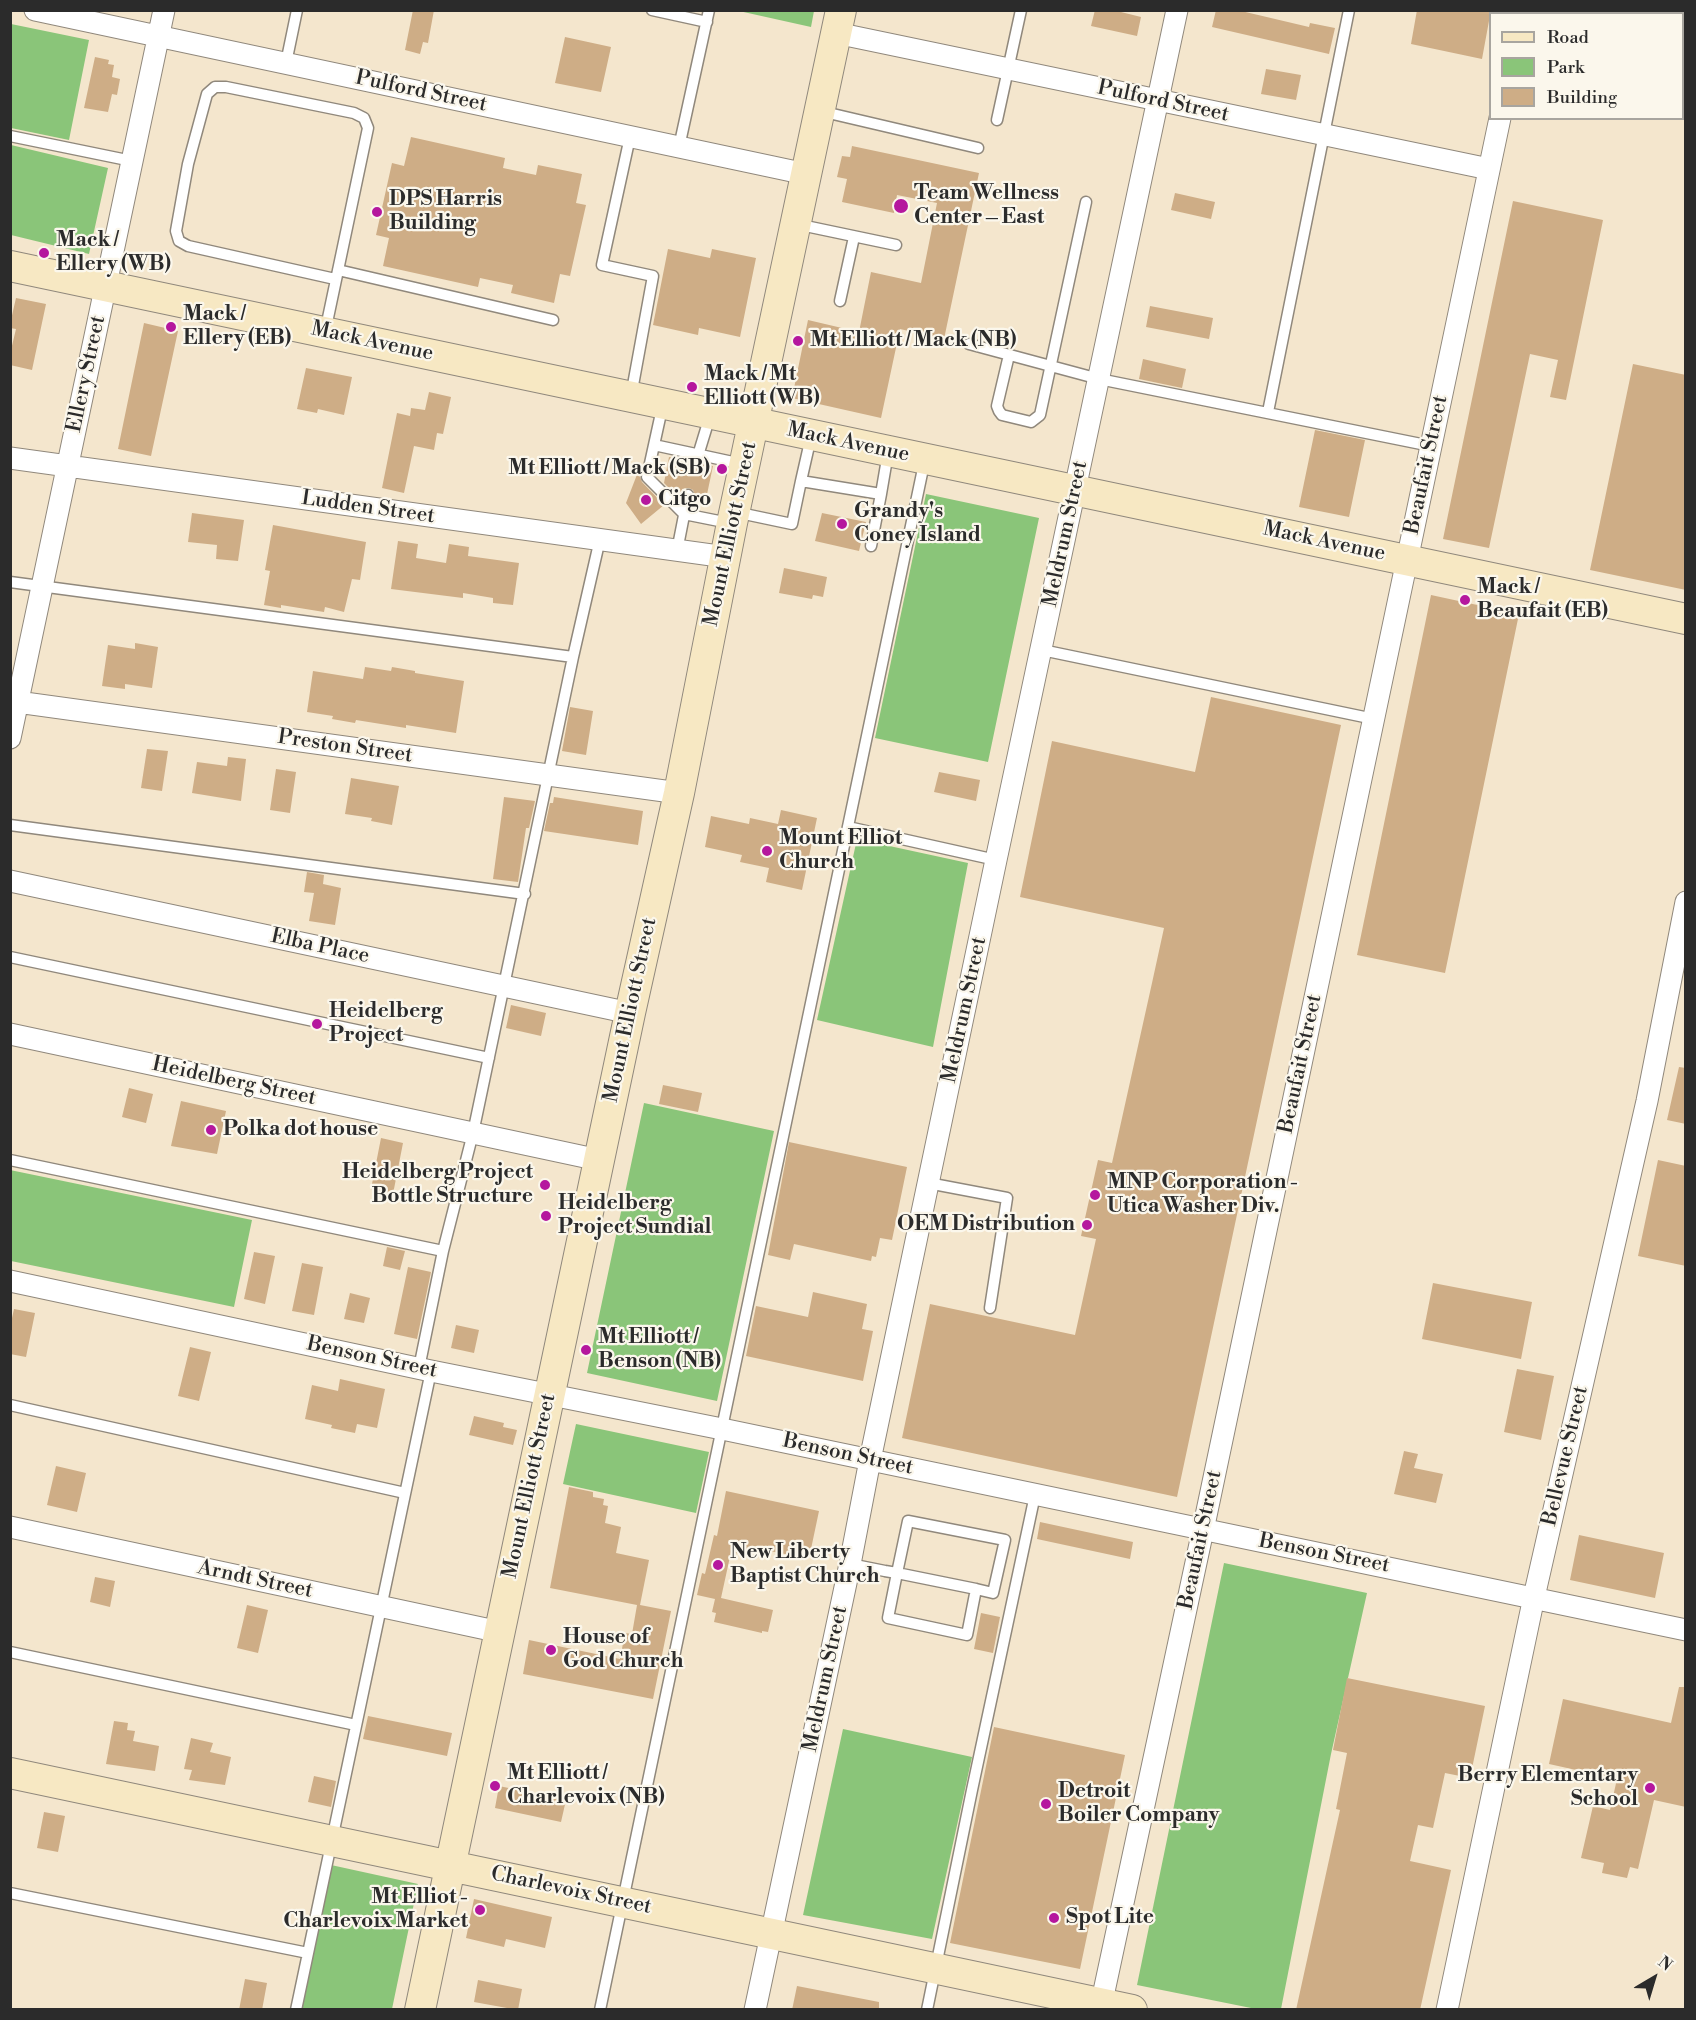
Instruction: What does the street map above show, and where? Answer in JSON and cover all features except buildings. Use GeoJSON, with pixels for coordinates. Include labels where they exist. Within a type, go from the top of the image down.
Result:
{"type":"FeatureCollection","features":[{"type":"Feature","properties":{"kind":"main road","name":"Mount Elliott Street"},"geometry":{"type":"LineString","coordinates":[[420,2010],[630,1013],[679,794],[726,556],[839,22]]}},
{"type":"Feature","properties":{"kind":"main road","name":"Mack Avenue"},"geometry":{"type":"LineString","coordinates":[[10,266],[1686,619]]}},
{"type":"Feature","properties":{"kind":"main road","name":"Charlevoix Street"},"geometry":{"type":"LineString","coordinates":[[10,1773],[936,1968],[1100,2006],[1132,2010]]}},
{"type":"Feature","properties":{"kind":"street","name":"Pulford Street"},"geometry":{"type":"LineString","coordinates":[[35,10],[806,174]]}},
{"type":"Feature","properties":{"kind":"street","name":"Ellery Street"},"geometry":{"type":"LineString","coordinates":[[10,738],[14,702],[42,586],[164,10]]}},
{"type":"Feature","properties":{"kind":"street","name":"Meldrum Street"},"geometry":{"type":"LineString","coordinates":[[755,2010],[996,861],[1178,10]]}},
{"type":"Feature","properties":{"kind":"street","name":"Pulford Street"},"geometry":{"type":"LineString","coordinates":[[839,22],[1009,70],[1489,169]]}},
{"type":"Feature","properties":{"kind":"street","name":"Beaufait Street"},"geometry":{"type":"LineString","coordinates":[[1100,2006],[1203,1530],[1500,120]]}},
{"type":"Feature","properties":{"kind":"street","name":"Ludden Street"},"geometry":{"type":"LineString","coordinates":[[10,458],[726,556]]}},
{"type":"Feature","properties":{"kind":"street","name":"Preston Street"},"geometry":{"type":"LineString","coordinates":[[14,702],[679,794]]}},
{"type":"Feature","properties":{"kind":"street","name":"Elba Place"},"geometry":{"type":"LineString","coordinates":[[10,881],[630,1013]]}},
{"type":"Feature","properties":{"kind":"street","name":"Bellevue Street"},"geometry":{"type":"LineString","coordinates":[[1447,2010],[1534,1597],[1647,1101],[1686,902]]}},
{"type":"Feature","properties":{"kind":"street","name":"Heidelberg Street"},"geometry":{"type":"LineString","coordinates":[[10,1034],[599,1160]]}},
{"type":"Feature","properties":{"kind":"street","name":"Benson Street"},"geometry":{"type":"LineString","coordinates":[[10,1281],[425,1370],[722,1429],[1686,1630]]}},
{"type":"Feature","properties":{"kind":"street","name":"Arndt Street"},"geometry":{"type":"LineString","coordinates":[[10,1527],[500,1632]]}},
{"type":"Feature","properties":{"kind":"lane"},"geometry":{"type":"LineString","coordinates":[[286,63],[297,10]]}},
{"type":"Feature","properties":{"kind":"lane"},"geometry":{"type":"LineString","coordinates":[[652,10],[708,16],[679,147]]}},
{"type":"Feature","properties":{"kind":"lane"},"geometry":{"type":"LineString","coordinates":[[997,120],[1021,10]]}},
{"type":"Feature","properties":{"kind":"lane"},"geometry":{"type":"LineString","coordinates":[[1268,412],[1349,10]]}},
{"type":"Feature","properties":{"kind":"lane"},"geometry":{"type":"LineString","coordinates":[[325,332],[336,274],[368,128],[364,118],[354,113],[226,87],[215,87],[207,94],[188,164],[176,231],[178,240],[188,246],[336,274],[554,320]]}},
{"type":"Feature","properties":{"kind":"lane"},"geometry":{"type":"LineString","coordinates":[[820,111],[978,148]]}},
{"type":"Feature","properties":{"kind":"lane"},"geometry":{"type":"LineString","coordinates":[[10,136],[132,161]]}},
{"type":"Feature","properties":{"kind":"lane"},"geometry":{"type":"LineString","coordinates":[[630,137],[602,265],[653,276],[631,397]]}},
{"type":"Feature","properties":{"kind":"lane"},"geometry":{"type":"LineString","coordinates":[[1009,355],[997,406],[1002,415],[1031,422],[1040,415],[1086,202]]}},
{"type":"Feature","properties":{"kind":"lane"},"geometry":{"type":"LineString","coordinates":[[796,224],[896,245]]}},
{"type":"Feature","properties":{"kind":"lane"},"geometry":{"type":"LineString","coordinates":[[840,301],[854,237]]}},
{"type":"Feature","properties":{"kind":"lane"},"geometry":{"type":"LineString","coordinates":[[969,344],[1099,379],[1431,446]]}},
{"type":"Feature","properties":{"kind":"lane"},"geometry":{"type":"LineString","coordinates":[[663,404],[647,477],[684,514],[792,524],[811,435]]}},
{"type":"Feature","properties":{"kind":"lane"},"geometry":{"type":"LineString","coordinates":[[697,458],[711,413]]}},
{"type":"Feature","properties":{"kind":"lane"},"geometry":{"type":"LineString","coordinates":[[654,445],[697,458],[745,465]]}},
{"type":"Feature","properties":{"kind":"lane"},"geometry":{"type":"LineString","coordinates":[[871,546],[889,451]]}},
{"type":"Feature","properties":{"kind":"lane"},"geometry":{"type":"LineString","coordinates":[[600,2010],[925,459]]}},
{"type":"Feature","properties":{"kind":"lane"},"geometry":{"type":"LineString","coordinates":[[801,481],[881,494]]}},
{"type":"Feature","properties":{"kind":"lane"},"geometry":{"type":"LineString","coordinates":[[677,550],[688,495]]}},
{"type":"Feature","properties":{"kind":"lane"},"geometry":{"type":"LineString","coordinates":[[296,2010],[405,1493],[443,1251],[473,1133],[525,894],[547,775],[600,539]]}},
{"type":"Feature","properties":{"kind":"lane"},"geometry":{"type":"LineString","coordinates":[[10,582],[573,657]]}},
{"type":"Feature","properties":{"kind":"lane"},"geometry":{"type":"LineString","coordinates":[[1042,650],[1374,719]]}},
{"type":"Feature","properties":{"kind":"lane"},"geometry":{"type":"LineString","coordinates":[[10,825],[525,894]]}},
{"type":"Feature","properties":{"kind":"lane"},"geometry":{"type":"LineString","coordinates":[[848,827],[996,861]]}},
{"type":"Feature","properties":{"kind":"lane"},"geometry":{"type":"LineString","coordinates":[[10,957],[489,1058]]}},
{"type":"Feature","properties":{"kind":"lane"},"geometry":{"type":"LineString","coordinates":[[10,1160],[443,1251]]}},
{"type":"Feature","properties":{"kind":"lane"},"geometry":{"type":"LineString","coordinates":[[928,1183],[1007,1198],[990,1308]]}},
{"type":"Feature","properties":{"kind":"lane"},"geometry":{"type":"LineString","coordinates":[[10,1405],[405,1493]]}},
{"type":"Feature","properties":{"kind":"lane"},"geometry":{"type":"LineString","coordinates":[[927,2010],[1035,1495]]}},
{"type":"Feature","properties":{"kind":"lane"},"geometry":{"type":"LineString","coordinates":[[850,1564],[897,1573],[976,1589],[993,1593],[1005,1540],[908,1521],[897,1573],[888,1618],[967,1635],[976,1589]]}},
{"type":"Feature","properties":{"kind":"lane"},"geometry":{"type":"LineString","coordinates":[[10,1652],[356,1725]]}},
{"type":"Feature","properties":{"kind":"lane"},"geometry":{"type":"LineString","coordinates":[[10,1893],[308,1953]]}},
{"type":"Feature","properties":{"kind":"green space"},"geometry":{"type":"Polygon","coordinates":[[[739,11],[814,11],[811,27],[739,11]]]}},
{"type":"Feature","properties":{"kind":"green space"},"geometry":{"type":"Polygon","coordinates":[[[11,24],[89,40],[69,140],[11,128],[11,24]]]}},
{"type":"Feature","properties":{"kind":"green space"},"geometry":{"type":"Polygon","coordinates":[[[11,145],[108,168],[89,254],[11,235],[11,145]]]}},
{"type":"Feature","properties":{"kind":"green space"},"geometry":{"type":"Polygon","coordinates":[[[926,494],[1039,518],[988,762],[875,738],[926,494]]]}},
{"type":"Feature","properties":{"kind":"green space"},"geometry":{"type":"Polygon","coordinates":[[[857,839],[968,863],[933,1047],[817,1020],[857,839]]]}},
{"type":"Feature","properties":{"kind":"green space"},"geometry":{"type":"Polygon","coordinates":[[[644,1103],[774,1131],[717,1401],[587,1373],[644,1103]]]}},
{"type":"Feature","properties":{"kind":"green space"},"geometry":{"type":"Polygon","coordinates":[[[10,1170],[252,1220],[234,1307],[11,1261],[10,1170]]]}},
{"type":"Feature","properties":{"kind":"green space"},"geometry":{"type":"Polygon","coordinates":[[[576,1424],[709,1452],[696,1513],[563,1484],[576,1424]]]}},
{"type":"Feature","properties":{"kind":"green space"},"geometry":{"type":"Polygon","coordinates":[[[1224,1563],[1367,1593],[1331,1754],[1281,2009],[1256,2009],[1137,1985],[1224,1563]]]}},
{"type":"Feature","properties":{"kind":"green space"},"geometry":{"type":"Polygon","coordinates":[[[843,1729],[972,1757],[932,1939],[803,1915],[843,1729]]]}},
{"type":"Feature","properties":{"kind":"green space"},"geometry":{"type":"Polygon","coordinates":[[[331,1865],[418,1884],[392,2009],[300,2010],[331,1865]]]}},
{"type":"Feature","properties":{"kind":"place","name":"Team Wellness Center – East"},"geometry":{"type":"Point","coordinates":[901,206]}},
{"type":"Feature","properties":{"kind":"place","name":"DPS Harris Building"},"geometry":{"type":"Point","coordinates":[377,212]}},
{"type":"Feature","properties":{"kind":"place","name":"Mack / Ellery (WB)"},"geometry":{"type":"Point","coordinates":[44,253]}},
{"type":"Feature","properties":{"kind":"place","name":"Mack / Ellery (EB)"},"geometry":{"type":"Point","coordinates":[171,327]}},
{"type":"Feature","properties":{"kind":"place","name":"Mt Elliott / Mack (NB)"},"geometry":{"type":"Point","coordinates":[798,341]}},
{"type":"Feature","properties":{"kind":"place","name":"Mack / Mt Elliott (WB)"},"geometry":{"type":"Point","coordinates":[692,387]}},
{"type":"Feature","properties":{"kind":"place","name":"Mt Elliott / Mack (SB)"},"geometry":{"type":"Point","coordinates":[722,469]}},
{"type":"Feature","properties":{"kind":"place","name":"Citgo"},"geometry":{"type":"Point","coordinates":[646,500]}},
{"type":"Feature","properties":{"kind":"place","name":"Grandy's Coney Island"},"geometry":{"type":"Point","coordinates":[842,524]}},
{"type":"Feature","properties":{"kind":"place","name":"Mack / Beaufait (EB)"},"geometry":{"type":"Point","coordinates":[1465,600]}},
{"type":"Feature","properties":{"kind":"place","name":"Mount Elliot Church"},"geometry":{"type":"Point","coordinates":[767,851]}},
{"type":"Feature","properties":{"kind":"place","name":"Heidelberg Project"},"geometry":{"type":"Point","coordinates":[317,1024]}},
{"type":"Feature","properties":{"kind":"place","name":"Polka dot house"},"geometry":{"type":"Point","coordinates":[211,1130]}},
{"type":"Feature","properties":{"kind":"place","name":"Heidelberg Project Bottle Structure"},"geometry":{"type":"Point","coordinates":[545,1185]}},
{"type":"Feature","properties":{"kind":"place","name":"MNP Corporation - Utica Washer Div."},"geometry":{"type":"Point","coordinates":[1095,1195]}},
{"type":"Feature","properties":{"kind":"place","name":"Heidelberg Project Sundial"},"geometry":{"type":"Point","coordinates":[546,1216]}},
{"type":"Feature","properties":{"kind":"place","name":"OEM Distribution"},"geometry":{"type":"Point","coordinates":[1087,1225]}},
{"type":"Feature","properties":{"kind":"place","name":"Mt Elliott / Benson (NB)"},"geometry":{"type":"Point","coordinates":[586,1350]}},
{"type":"Feature","properties":{"kind":"place","name":"New Liberty Baptist Church"},"geometry":{"type":"Point","coordinates":[718,1565]}},
{"type":"Feature","properties":{"kind":"place","name":"House of God Church"},"geometry":{"type":"Point","coordinates":[551,1650]}},
{"type":"Feature","properties":{"kind":"place","name":"Mt Elliott / Charlevoix (NB)"},"geometry":{"type":"Point","coordinates":[495,1786]}},
{"type":"Feature","properties":{"kind":"place","name":"Berry Elementary School"},"geometry":{"type":"Point","coordinates":[1650,1788]}},
{"type":"Feature","properties":{"kind":"place","name":"Detroit Boiler Company"},"geometry":{"type":"Point","coordinates":[1046,1804]}},
{"type":"Feature","properties":{"kind":"place","name":"Mt Elliot - Charlevoix Market"},"geometry":{"type":"Point","coordinates":[480,1910]}},
{"type":"Feature","properties":{"kind":"place","name":"Spot Lite"},"geometry":{"type":"Point","coordinates":[1054,1918]}}]}
